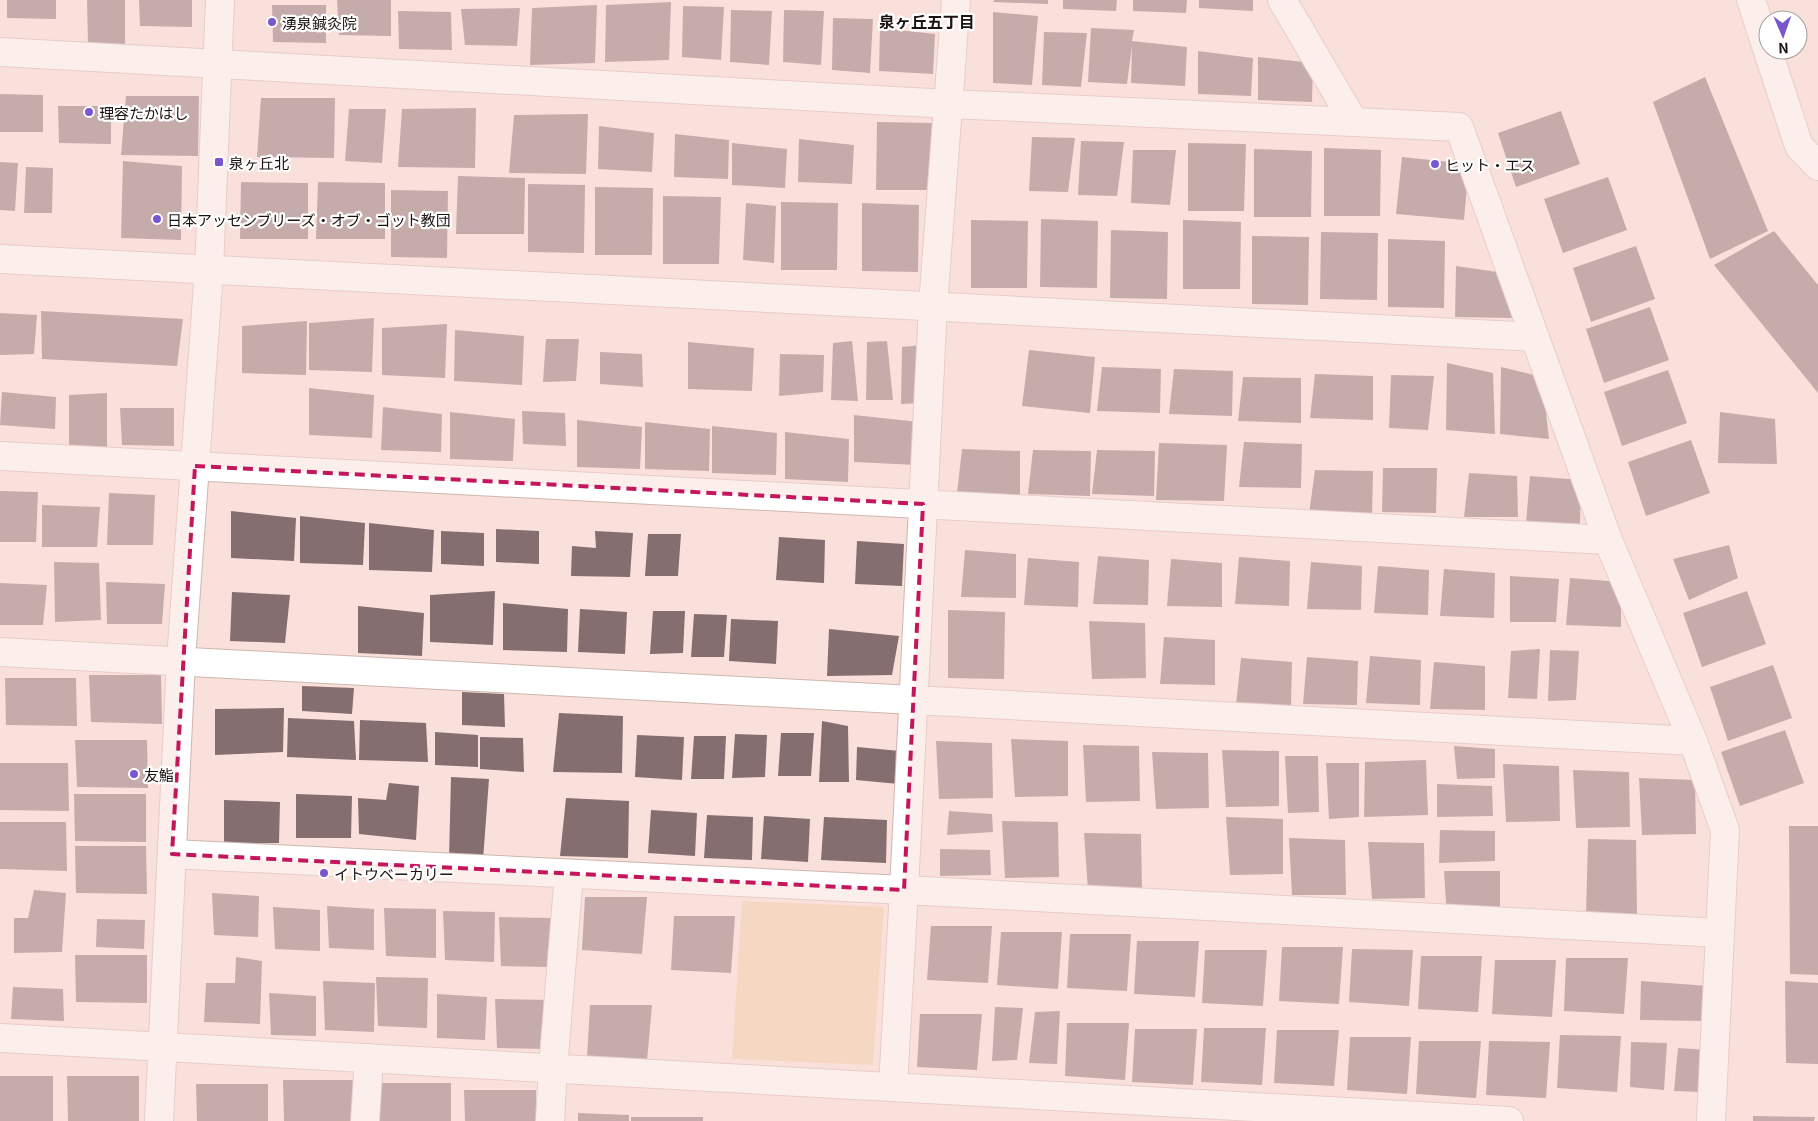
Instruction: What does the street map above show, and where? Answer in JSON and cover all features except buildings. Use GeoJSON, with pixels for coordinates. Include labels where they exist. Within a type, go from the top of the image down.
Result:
{"type":"FeatureCollection","features":[{"type":"Feature","properties":{"kind":"street"},"geometry":{"type":"LineString","coordinates":[[159,1121],[181,660],[209,270],[220,0]]}},
{"type":"Feature","properties":{"kind":"street"},"geometry":{"type":"LineString","coordinates":[[893,1087],[933,306],[956,0]]}},
{"type":"Feature","properties":{"kind":"street"},"geometry":{"type":"LineString","coordinates":[[1282,0],[1354,122]]}},
{"type":"Feature","properties":{"kind":"street"},"geometry":{"type":"LineString","coordinates":[[1751,0],[1799,146],[1818,166]]}},
{"type":"Feature","properties":{"kind":"street"},"geometry":{"type":"LineString","coordinates":[[0,52],[949,104],[1459,127],[1608,540],[1693,741],[1725,830],[1711,1121]]}},
{"type":"Feature","properties":{"kind":"street"},"geometry":{"type":"LineString","coordinates":[[0,259],[1534,337]]}},
{"type":"Feature","properties":{"kind":"street"},"geometry":{"type":"LineString","coordinates":[[0,456],[1608,540]]}},
{"type":"Feature","properties":{"kind":"street"},"geometry":{"type":"LineString","coordinates":[[0,652],[181,660],[1693,741]]}},
{"type":"Feature","properties":{"kind":"street"},"geometry":{"type":"LineString","coordinates":[[172,854],[1720,933]]}},
{"type":"Feature","properties":{"kind":"street"},"geometry":{"type":"LineString","coordinates":[[550,1121],[569,874]]}},
{"type":"Feature","properties":{"kind":"street"},"geometry":{"type":"LineString","coordinates":[[0,1038],[893,1087],[1144,1111],[1509,1121]]}},
{"type":"Feature","properties":{"kind":"street"},"geometry":{"type":"LineString","coordinates":[[365,1121],[369,1058]]}},
{"type":"Feature","properties":{"kind":"highlighted area"},"geometry":{"type":"Polygon","coordinates":[[[195,466],[923,504],[904,890],[172,854],[195,466]]]}},
{"type":"Feature","properties":{"kind":"shaded area"},"geometry":{"type":"Polygon","coordinates":[[[742,901],[884,907],[873,1065],[732,1059],[742,901]]]}},
{"type":"Feature","properties":{"kind":"place","name":"湧泉鍼灸院"},"geometry":{"type":"Point","coordinates":[272,22]}},
{"type":"Feature","properties":{"kind":"place","name":"理容たかはし"},"geometry":{"type":"Point","coordinates":[89,112]}},
{"type":"Feature","properties":{"kind":"place","name":"泉ヶ丘北"},"geometry":{"type":"Point","coordinates":[219,162]}},
{"type":"Feature","properties":{"kind":"place","name":"ヒット・エス"},"geometry":{"type":"Point","coordinates":[1435,164]}},
{"type":"Feature","properties":{"kind":"place","name":"日本アッセンブリーズ・オブ・ゴット教団"},"geometry":{"type":"Point","coordinates":[157,219]}},
{"type":"Feature","properties":{"kind":"place","name":"友鮨"},"geometry":{"type":"Point","coordinates":[134,774]}},
{"type":"Feature","properties":{"kind":"place","name":"イトウベーカリー"},"geometry":{"type":"Point","coordinates":[324,873]}},
{"type":"Feature","properties":{"kind":"district","name":"泉ヶ丘五丁目"},"geometry":{"type":"Point","coordinates":[927,21]}}]}
